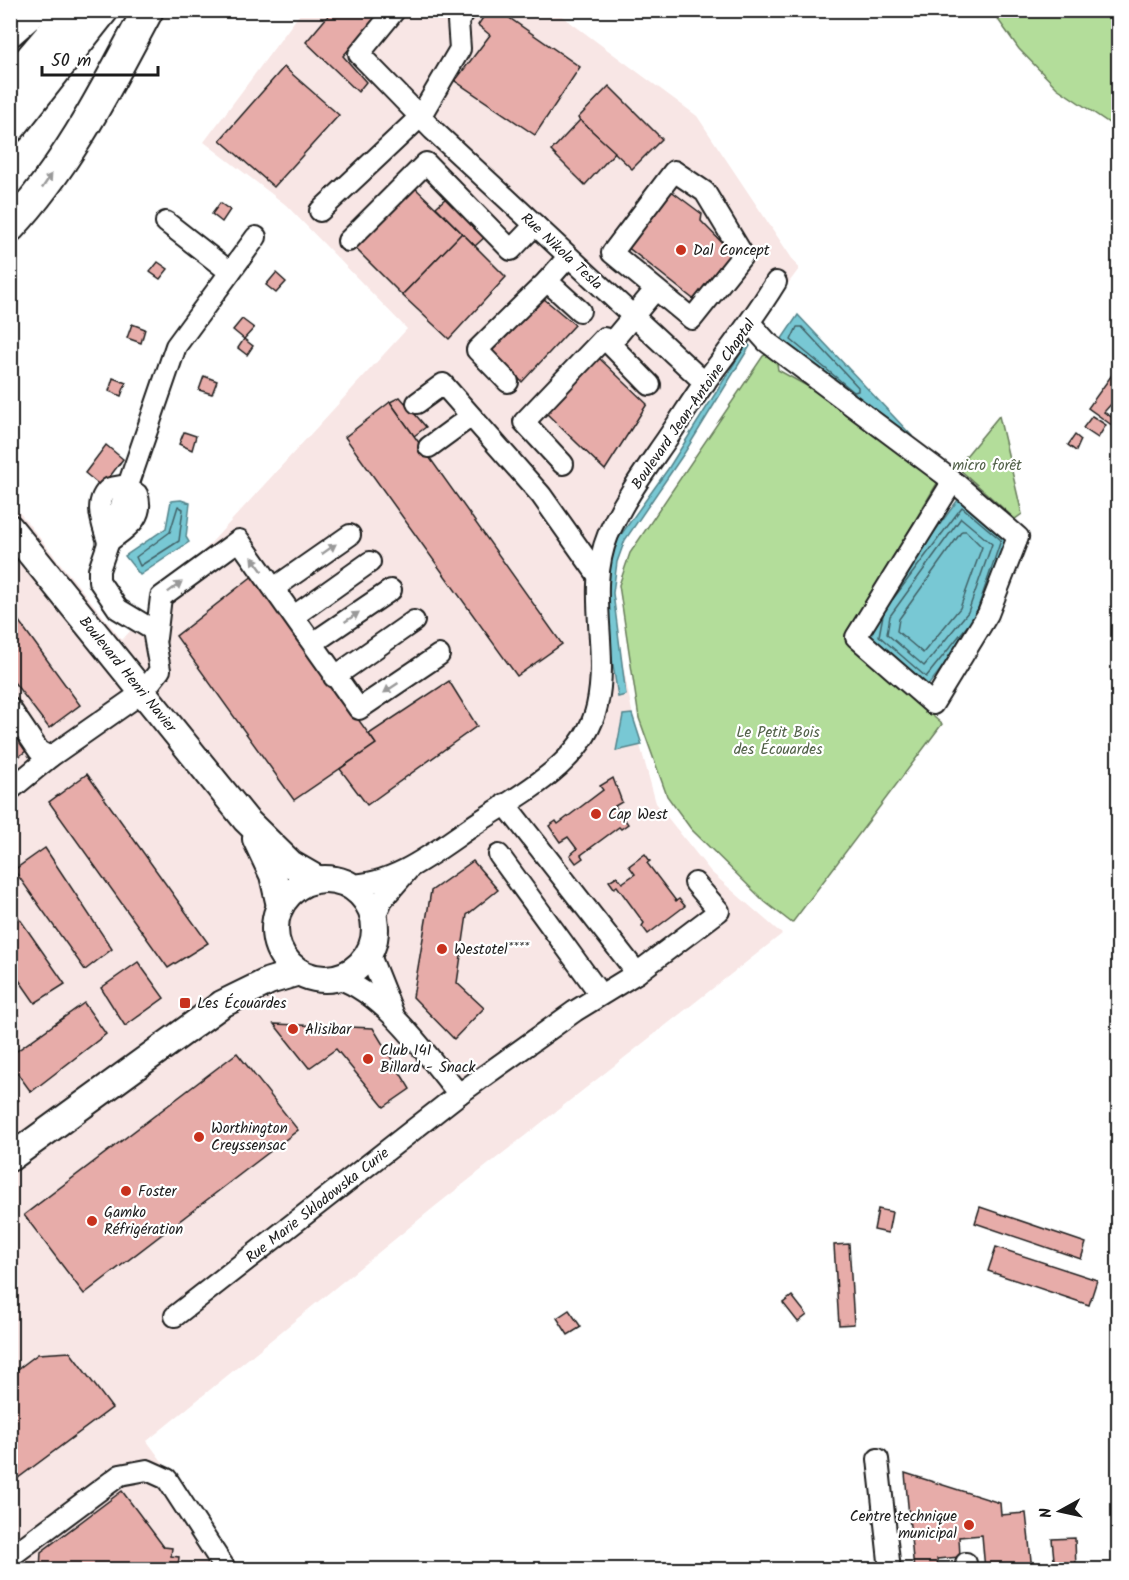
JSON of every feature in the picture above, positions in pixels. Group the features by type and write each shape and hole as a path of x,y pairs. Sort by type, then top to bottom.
{"highway":[{"path":"10,31 33,10"},
{"path":"10,83 72,10"},
{"path":"10,128 103,10"},
{"path":"10,227 29,207 88,121 148,10"}],"main road":[{"name":"Boulevard Henri Navier","path":"10,528 246,820 291,864 317,879"},
{"name":"Boulevard Henri Navier","path":"246,820 273,875 280,906"},
{"path":"317,879 327,879 348,885 360,893 369,905 374,919 373,942 369,953 356,969 337,978 318,979 299,972 284,958 275,939 275,922 280,906 296,888 317,879"},
{"path":"10,1158 222,1004 259,966 275,939"},
{"path":"222,1004 269,981 299,972"}],"street":[{"name":"Rue Nikola Tesla","path":"395,10 359,54 420,117 705,383"},
{"path":"320,211 420,117 460,50 458,21 465,10"},
{"path":"348,241 426,163 511,250 535,225"},
{"path":"674,171 705,192 743,255 692,319 655,290 612,253 674,171"},
{"path":"166,222 230,272"},
{"path":"128,487 176,346 256,237"},
{"path":"508,382 477,350 548,281 568,257"},
{"path":"548,281 580,311"},
{"name":"Boulevard Jean-Antoine Chaptal","path":"348,885 369,883 411,867 531,788 558,766 578,744 592,721 601,678 597,574 608,536 627,498 705,383 751,324 776,282"},
{"path":"610,344 655,290"},
{"path":"751,324 767,342 953,481 1018,537 988,614 933,704 856,637 953,481"},
{"path":"563,464 524,422 604,338 651,386"},
{"path":"417,403 443,384 541,495 597,574"},
{"path":"429,447 470,417"},
{"path":"10,789 50,757 143,692 160,670 153,630 145,623 118,609 99,581 99,570 108,542 100,511 100,500 110,488 128,487 137,494 140,509 138,517 108,542"},
{"path":"274,588 350,535"},
{"path":"156,638 161,597 240,540 359,710 439,655"},
{"path":"294,616 370,562"},
{"path":"314,643 391,590"},
{"path":"334,677 414,621"},
{"path":"10,708 39,751 50,757"},
{"path":"506,804 637,973"},
{"path":"499,855 600,994"},
{"name":"Boulevard Jean-Antoine Chaptal","path":"374,919 382,900 411,867"},
{"name":"Rue Marie Sklodowska Curie","path":"175,1316 459,1094 600,994 637,973 719,911 695,883"},
{"path":"369,953 396,1018"},
{"path":"337,978 360,988 396,1018 459,1094"},
{"path":"878,1460 890,1569"},
{"path":"13,1569 10,1557 120,1475 147,1470 167,1479 226,1569"}],"shaded area":[{"path":"302,11 555,11 697,116 799,269 608,523 609,592 635,727 656,803 711,872 782,934 438,1204 147,1441 241,1569 11,1569 10,501 122,640 407,329 286,205 204,142"}],"green space":[{"path":"992,11 1118,11 1118,129 1057,88 1019,49"},
{"name":"Le Petit Bois des Écouardes","path":"775,350 778,370 843,406 939,480 845,639 942,724 792,923 765,902 691,829 667,796 639,718 619,585 630,553 763,356"},
{"name":"micro forêt","path":"999,416 1022,514 1015,519 957,467"}],"water":[{"path":"798,315 912,436 906,442 781,340"},
{"path":"747,343 750,346 685,452 625,540 617,562 613,593 626,695 618,697 610,645 607,576 615,543 668,469"},
{"path":"960,497 1009,537 980,619 927,687 871,638 878,609"},
{"path":"181,500 190,503 186,537 189,542 140,575 125,556 166,528 171,501"},
{"path":"632,714 642,745 616,751 623,715"}],"building":[{"path":"333,10 383,10 343,56 366,82 358,92 306,42"},
{"path":"488,10 498,10 580,67 535,135 455,81 490,35 478,25"},
{"path":"284,67 339,115 274,187 220,140"},
{"path":"609,86 662,139 632,169 578,118"},
{"path":"580,120 615,152 585,185 551,151"},
{"path":"412,185 462,233 402,295 351,244"},
{"name":"Dal Concept","path":"670,190 702,214 701,221 734,255 697,302 626,246"},
{"path":"446,198 486,236 475,246 436,207"},
{"path":"220,203 230,210 222,222 212,214"},
{"path":"462,233 506,277 449,339 402,295"},
{"path":"158,262 168,269 160,279 150,272"},
{"path":"276,273 286,282 276,293 266,285"},
{"path":"537,293 575,325 522,382 487,346"},
{"path":"242,319 254,328 244,339 233,330"},
{"path":"132,324 145,329 141,343 127,338"},
{"path":"244,339 253,346 247,355 238,348"},
{"path":"599,358 647,404 605,470 546,413"},
{"path":"1114,372 1118,374 1118,401 1113,402 1104,412 1116,420 1113,426 1088,408"},
{"path":"204,376 217,381 212,394 199,390"},
{"path":"113,378 126,383 121,396 109,391"},
{"path":"400,397 426,427 414,436 390,402"},
{"path":"390,402 562,644 517,676 345,437"},
{"path":"1092,416 1106,425 1098,438 1083,428"},
{"path":"184,432 196,436 192,450 179,444"},
{"path":"1075,435 1081,440 1076,451 1068,445"},
{"path":"106,445 123,459 102,487 85,473"},
{"path":"254,575 376,744 294,800 176,636"},
{"path":"10,609 80,705 49,728 10,677"},
{"path":"449,681 477,726 367,805 340,769 376,744 369,734"},
{"path":"10,716 30,748 10,763"},
{"path":"87,774 208,943 168,968 49,802"},
{"name":"Cap West","path":"613,778 622,802 615,806 628,824 621,829 619,827 581,855 583,858 576,863 570,855 577,849 568,837 560,842 549,826 556,821 558,824 603,790 600,786"},
{"path":"45,848 112,949 85,970 14,870"},
{"name":"Cap West","path":"645,854 650,861 647,863 676,901 679,899 685,906 648,934 642,926 644,923 617,886 614,888 609,881 617,876 622,883 635,874 629,866"},
{"name":"Westotel****","path":"473,861 498,890 467,915 457,983 484,1008 454,1039 413,997 431,891"},
{"path":"10,905 65,984 35,1003 10,967"},
{"path":"138,962 164,998 125,1026 101,988"},
{"path":"84,1003 106,1034 31,1092 10,1063 10,1056"},
{"path":"10,1004 18,1015 10,1020"},
{"name":"Club 141 Billard - Snack","path":"274,1024 373,1028 410,1089 384,1107 336,1049 309,1068"},
{"path":"237,1053 298,1130 84,1294 24,1215"},
{"path":"10,1087 19,1100 10,1107"},
{"path":"980,1207 1086,1243 1081,1259 975,1223"},
{"path":"878,1209 892,1212 888,1233 874,1230"},
{"path":"849,1244 854,1324 839,1325 834,1245"},
{"path":"996,1247 1097,1280 1089,1305 988,1271"},
{"path":"792,1296 807,1315 798,1322 783,1303"},
{"path":"569,1310 581,1327 568,1335 557,1318"},
{"path":"70,1352 112,1408 10,1484 10,1375 38,1354"},
{"name":"Centre technique municipal","path":"905,1473 1000,1503 1001,1515 1026,1513 1032,1570 985,1570 982,1535 959,1537 960,1557 937,1559 938,1570 914,1570"},
{"path":"122,1491 164,1547 172,1548 171,1556 179,1557 178,1565 181,1570 40,1570 41,1552"},
{"path":"1075,1538 1076,1570 1055,1570 1052,1539"}],"place":[{"name":"Dal Concept","path":"681,250"},
{"name":"Cap West","path":"596,814"},
{"name":"Westotel****","path":"442,949"},
{"name":"Les Écouardes","path":"185,1003"},
{"name":"Alisibar","path":"293,1029"},
{"name":"Club 141 Billard - Snack","path":"368,1059"},
{"name":"Worthington Creyssensac","path":"199,1137"},
{"name":"Foster","path":"126,1191"},
{"name":"Gamko Réfrigération","path":"92,1221"},
{"name":"Centre technique municipal","path":"969,1525"}]}
